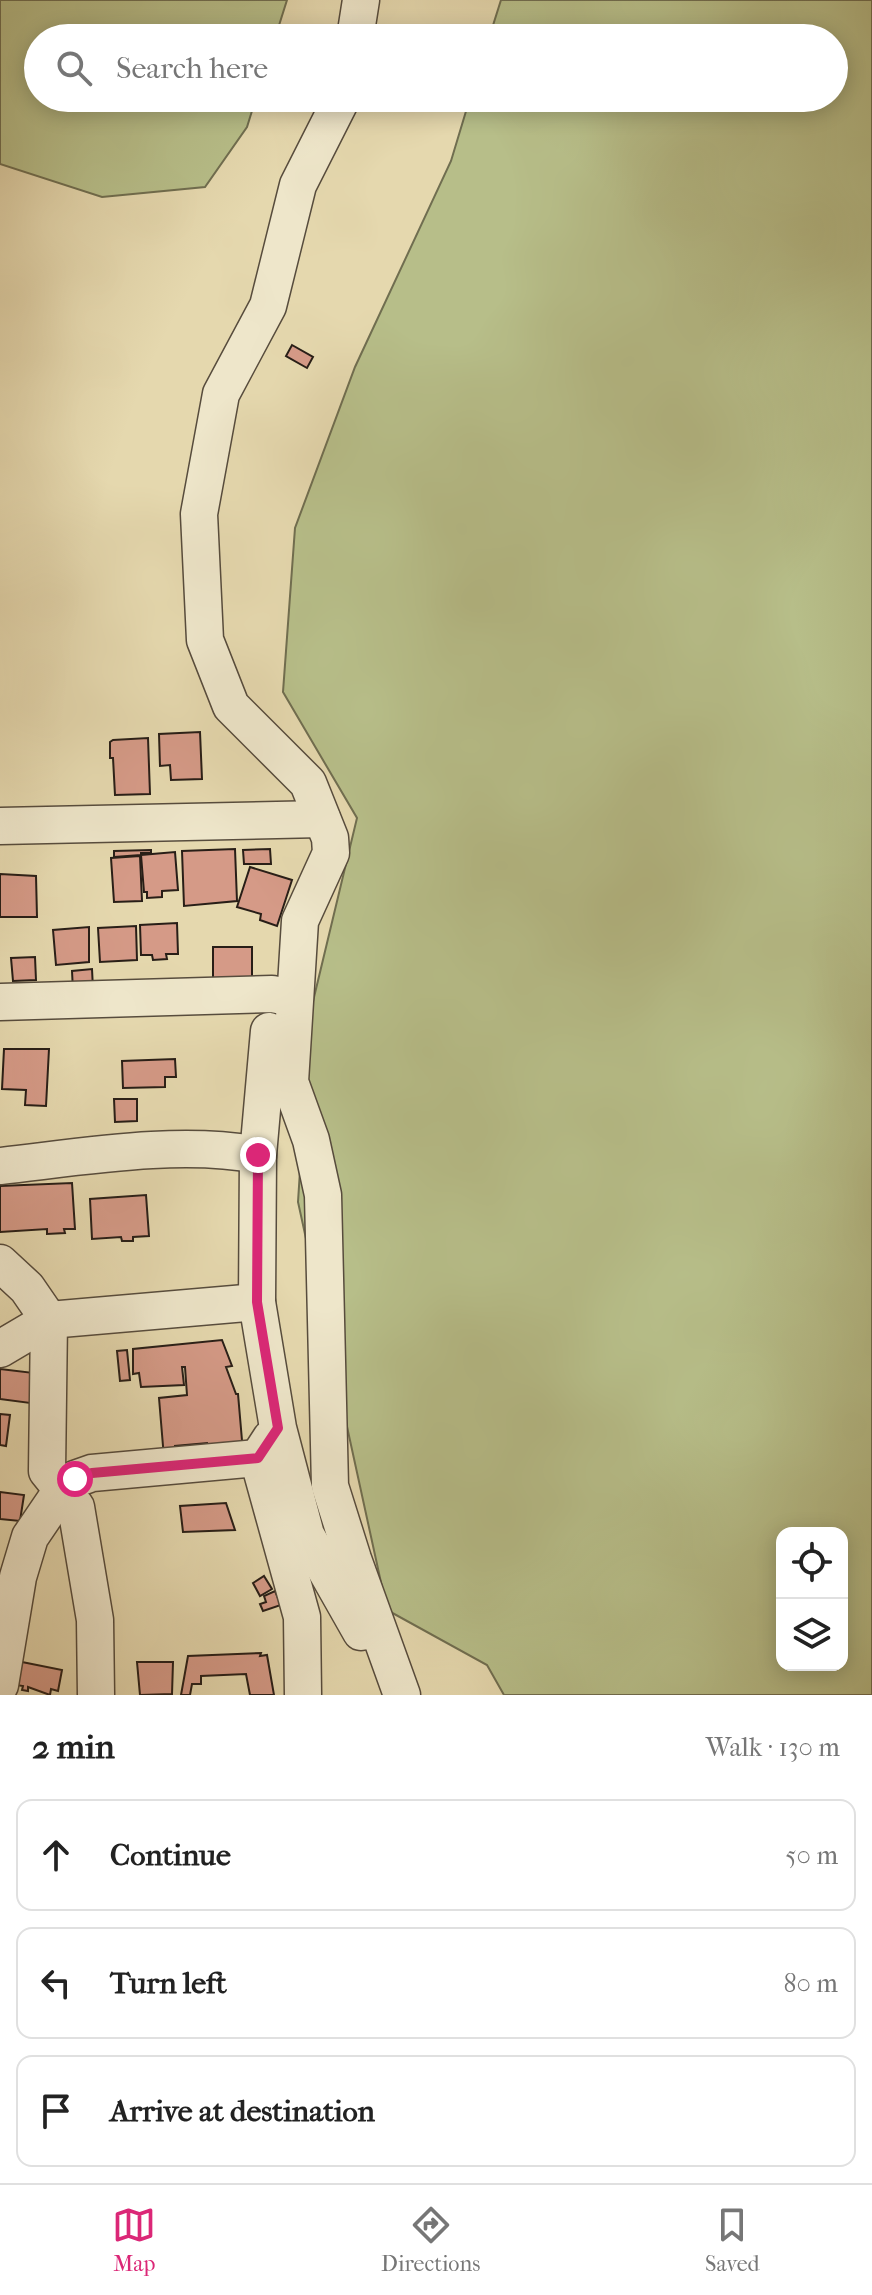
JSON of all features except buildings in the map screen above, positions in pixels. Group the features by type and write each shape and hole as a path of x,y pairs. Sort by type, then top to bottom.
{"street":[{"path":"357,24 361,0"},
{"path":"335,112 298,185 268,306 221,394 199,514 205,640 231,706 308,783 330,838 331,853 300,921 283,996 258,1155 257,1302 278,1428 306,1535 400,1695"},
{"path":"0,826 322,819"},
{"path":"0,1002 283,996"},
{"path":"283,996 290,1082 311,1140 323,1195 330,1486 400,1695"},
{"path":"0,1166 118,1153 223,1148 258,1155"},
{"path":"0,1263 27,1288 49,1320 47,1471 76,1507 95,1620 96,1695"},
{"path":"0,1349 49,1320 257,1302"},
{"path":"278,1428 258,1458 302,1617 303,1695"},
{"path":"0,1685 18,1577 30,1537 62,1490 75,1479 92,1473 258,1458"}],"green space":[{"path":"0,0 287,0 279,24 24,24 24,112 252,112 247,127 205,187 102,197 0,164"},
{"path":"501,0 872,0 872,1695 504,1695 487,1665 387,1610 298,1202 310,1014 357,818 283,692 295,528 355,367 451,161 466,112 848,112 848,24 493,24"}],"route":[{"path":"75,1479 92,1473 258,1458 278,1428 257,1302 258,1155"}]}
